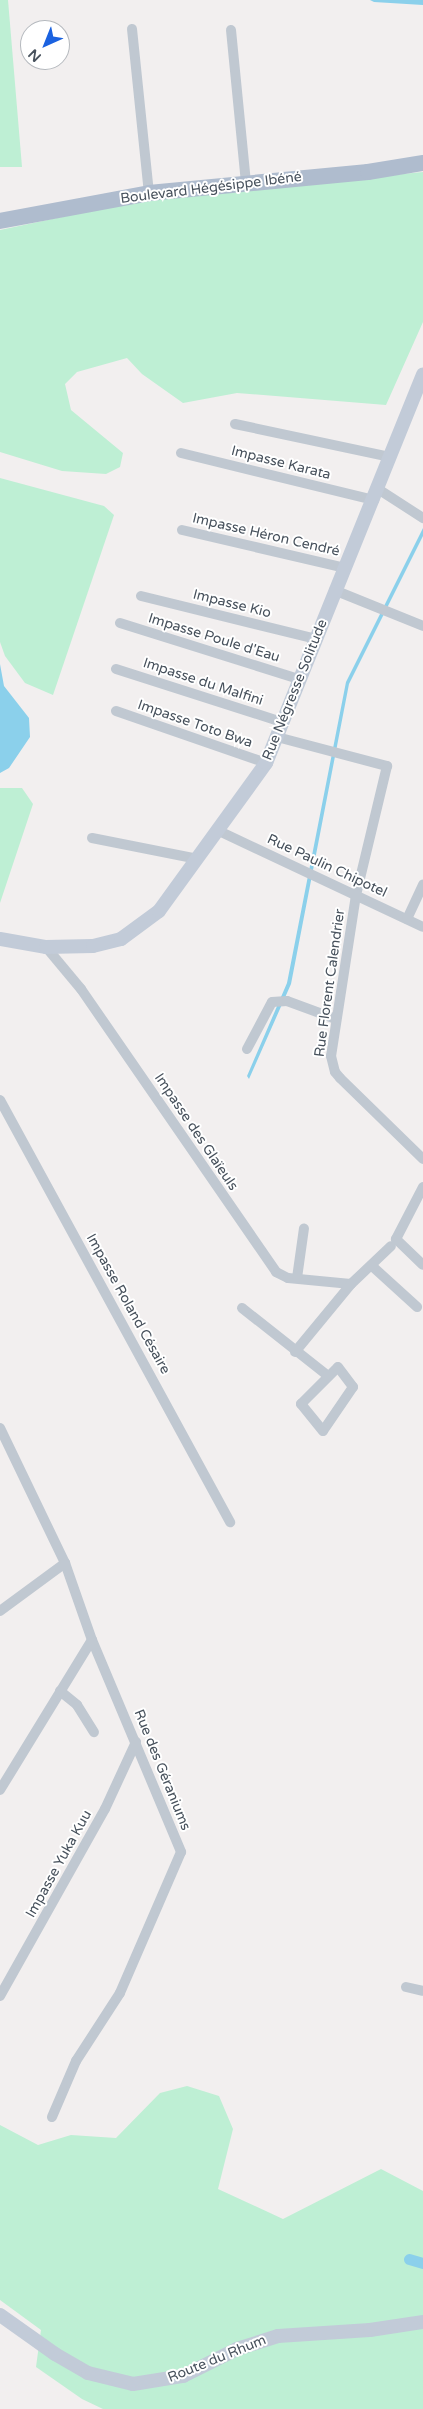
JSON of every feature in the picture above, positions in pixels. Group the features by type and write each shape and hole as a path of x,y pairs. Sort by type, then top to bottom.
{"main road":[{"name":"Boulevard Hégésippe Ibéné","path":"0,221 149,193 246,182 368,172 423,163"}],"street":[{"path":"132,29 149,193"},
{"path":"231,30 246,182"},
{"name":"Rue Négresse Solitude","path":"0,939 46,947 93,946 121,939 162,914 198,859 266,763 334,590 376,495 423,374"},
{"path":"235,424 390,457"},
{"name":"Impasse Karata","path":"181,453 376,495 423,518"},
{"name":"Impasse Héron Cendré","path":"182,530 345,568"},
{"path":"334,590 423,626"},
{"name":"Impasse Kio","path":"141,596 316,639"},
{"name":"Impasse Poule d'Eau","path":"120,623 299,679"},
{"name":"Impasse du Malfini","path":"116,668 282,722"},
{"name":"Impasse Toto Bwa","path":"116,711 266,763"},
{"name":"Rue Florent Calendrier","path":"277,737 387,766 356,895 331,1056 335,1072 423,1159"},
{"name":"Rue Paulin Chipotel","path":"219,831 423,927"},
{"path":"92,838 198,859"},
{"path":"407,919 423,884"},
{"name":"Impasse des Glaïeuls","path":"46,947 81,989 276,1272 297,1278 351,1284"},
{"path":"247,1049 272,1002 287,1001 336,1019"},
{"name":"Impasse Roland Césaire","path":"0,1100 230,1522"},
{"path":"423,1187 396,1239 423,1265"},
{"path":"297,1278 304,1228"},
{"path":"295,1352 351,1284 391,1246"},
{"path":"372,1266 417,1307"},
{"path":"242,1308 295,1352 328,1376"},
{"path":"338,1367 353,1388 323,1431 301,1404 328,1376 338,1367"},
{"name":"Rue des Géraniums","path":"0,1428 65,1563 92,1640 181,1852 120,1993 76,2061 52,2117"},
{"path":"0,1611 65,1563"},
{"path":"0,1790 92,1640"},
{"path":"60,1691 77,1705 94,1732"},
{"name":"Impasse Yuka Kuu","path":"0,1996 119,1784 136,1742"},
{"path":"406,1987 423,1991"},
{"name":"Route du Rhum","path":"0,2315 88,2373 132,2384 183,2376 237,2348 278,2336 370,2330 423,2322"}],"green space":[{"path":"0,0 8,0 22,167 0,167"},
{"path":"423,172 423,322 386,405 237,393 183,403 142,374 127,358 77,372 65,384 71,410 123,453 120,467 106,474 62,471 0,452 0,230 152,198"},
{"path":"0,478 104,506 114,515 53,695 25,683 5,656 0,642"},
{"path":"0,788 22,788 33,804 0,903"},
{"path":"187,2086 219,2096 233,2129 218,2189 283,2219 381,2169 423,2191 423,2409 103,2409 82,2399 36,2367 41,2330 0,2300 0,2125 38,2145 71,2135 116,2138 160,2093"}],"water":[{"path":"370,0 423,0 423,5 374,2"},
{"path":"423,528 423,536 349,684 291,984 249,1079 247,1076 287,983 346,682"},
{"path":"0,664 4,686 29,718 30,737 9,768 0,773"}],"waterway":[{"path":"409,2259 423,2263"}]}
